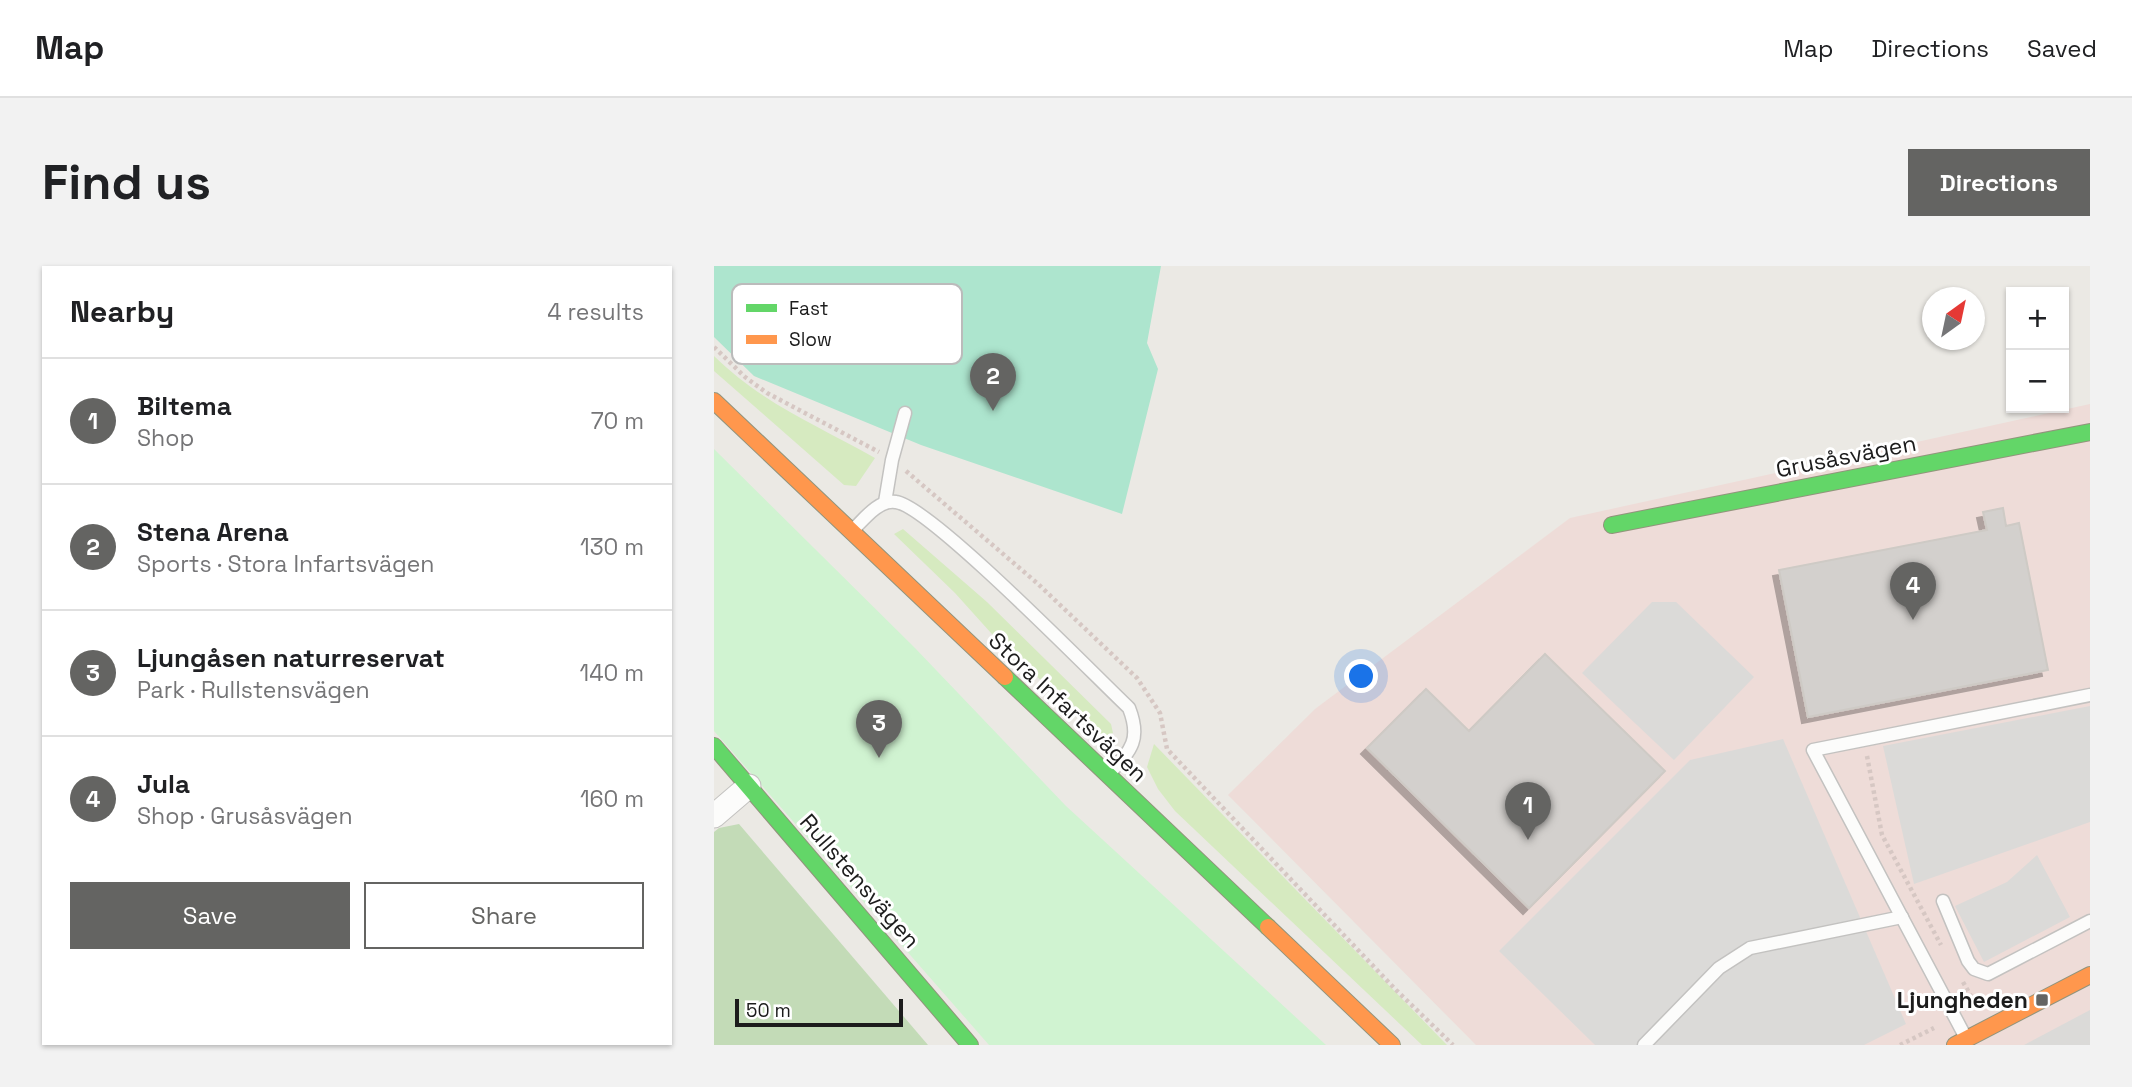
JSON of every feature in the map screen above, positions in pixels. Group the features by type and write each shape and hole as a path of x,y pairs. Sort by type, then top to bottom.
{"street":[{"name":"Stora Infartsvägen","path":"714,401 1392,1045"},
{"name":"Grusåsvägen","path":"1612,525 2090,432"},
{"name":"Rullstensvägen","path":"714,746 970,1045"},
{"path":"714,816 749,786"},
{"path":"1964,1043 2090,975"}],"lane":[{"path":"850,532 885,502 892,460 905,413"},
{"path":"885,502 898,502 916,510 974,560 1129,708 1136,726 1131,750 1107,775"},
{"path":"1964,1043 1902,917 1813,750 2090,695"},
{"path":"1943,901 1968,961 1981,973 1988,974 2090,921"},
{"path":"1644,1045 1719,968 1750,948 1902,917"}],"path":[{"path":"1864,739 1882,835 1942,947"},
{"path":"1956,971 1976,1006"}],"shaded area":[{"name":"Ljungheden","path":"2090,404 2090,1045 1476,1045 1228,795 1315,709 1570,518 2049,413 2069,413 2069,409"},
{"path":"1652,602 1676,602 1754,677 1674,760 1582,673"},
{"path":"2090,706 2090,822 1914,884 1883,746"},
{"path":"1783,739 1906,1024 1864,1045 1595,1045 1499,951 1690,760"},
{"path":"2037,855 2070,917 1984,962 1955,906 2007,882"},
{"path":"2090,1010 2090,1045 2024,1045"}],"green space":[{"path":"714,266 1161,266 1147,343 1158,369 1122,514 921,445 754,376 742,364 962,364 962,284 732,284 732,355 714,337"},
{"path":"714,356 771,401 875,458 856,486 844,485 714,371"},
{"path":"714,449 915,648 1066,806 1326,1045 989,1045 714,731"},
{"path":"903,529 987,602 1111,724 1113,733 1102,738 991,633 955,593 894,534"},
{"path":"1154,744 1447,1045 1422,1045 1175,811 1158,789 1147,767"},
{"path":"739,824 928,1045 714,1045 714,832 719,828"}],"building":[{"path":"2003,508 2006,526 2019,523 2048,670 1808,717 1779,570 1987,530 1983,512"},
{"path":"1545,654 1665,771 1529,908 1367,748 1426,689 1469,731"}],"traffic: fast":[{"path":"1612,525 2090,432"},
{"path":"1005,677 1268,927"},
{"path":"714,746 970,1045"}],"traffic: slow":[{"path":"714,401 1005,677"},
{"path":"1268,927 1392,1045"},
{"path":"1955,1045 2090,975"}],"place":[{"name":"Stena Arena","path":"993,411"},
{"name":"Jula","path":"1913,620"},
{"name":"Ljungåsen naturreservat","path":"879,758"},
{"name":"Biltema","path":"1528,840"},
{"name":"Ljungheden","path":"2042,1000"}]}
